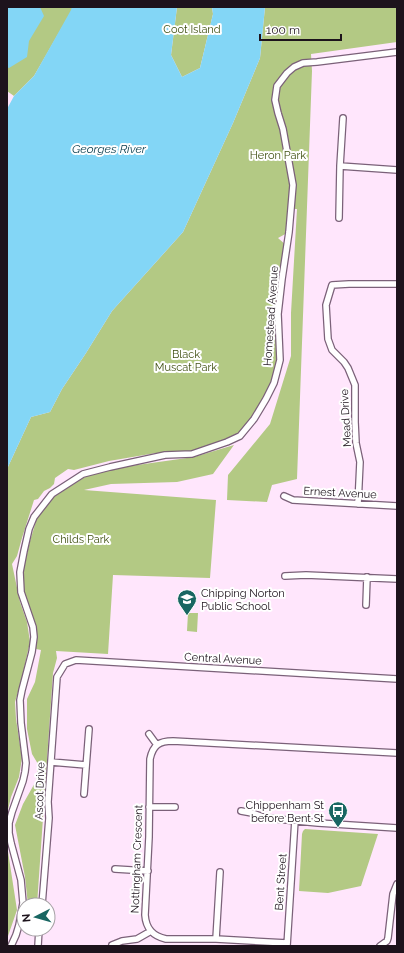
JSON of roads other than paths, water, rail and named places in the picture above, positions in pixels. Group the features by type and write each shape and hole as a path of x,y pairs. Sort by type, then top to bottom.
{"street":[{"name":"Homestead Avenue","path":"11,946 19,925 23,903 21,880 11,843 9,823 25,772 26,763 20,700 32,652 34,637 33,627 21,592 21,563 34,517 52,494 83,474 165,455 192,454 240,436 254,419 271,392 280,360 278,314 289,232 293,185 283,129 275,100 277,86 287,73 294,67 303,63 397,52"},
{"path":"339,218 340,166 344,118"},
{"path":"340,166 397,170"},
{"name":"Mead Drive","path":"358,504 360,462 356,444 355,385 348,368 332,350 328,339 326,305 332,285 397,284"},
{"name":"Ernest Avenue","path":"284,496 293,500 397,506"},
{"path":"285,576 306,575 397,579"},
{"path":"366,605 367,577"},
{"name":"Central Avenue","path":"57,677 65,664 76,660 397,679"},
{"name":"Ascot Drive","path":"43,897 57,677"},
{"path":"84,794 89,728"},
{"path":"149,734 157,745 161,742 173,741 397,753"},
{"name":"Nottingham Crescent","path":"151,931 145,915 148,871 150,759 154,748 157,745"},
{"path":"51,762 86,765"},
{"path":"149,807 175,807"},
{"path":"241,811 266,818 397,828"},
{"name":"Bent Street","path":"287,944 295,820"},
{"path":"115,869 148,871"},
{"path":"216,939 220,872"},
{"path":"380,946 388,938 393,894 397,884"},
{"path":"112,944 137,940 151,931 160,938 166,939 216,939 287,944"}],"water":[{"path":"7,7 40,7 44,16 29,41 27,57 9,68 7,67"},
{"name":"Georges River","path":"72,7 177,7 171,55 182,77 200,68 213,14 212,7 265,7 260,58 233,123 183,232 112,311 62,389 50,412 31,417 7,469 7,109 14,96 34,76"}],"place":[{"name":"Chipping Norton Public School","path":"187,616"},
{"name":"Chippenham St before Bent St","path":"338,828"}],"park label":[{"name":"Coot Island","path":"192,29"},
{"name":"Heron Park","path":"278,155"},
{"name":"Black Muscat Park","path":"186,360"},
{"name":"Childs Park","path":"81,539"}]}
